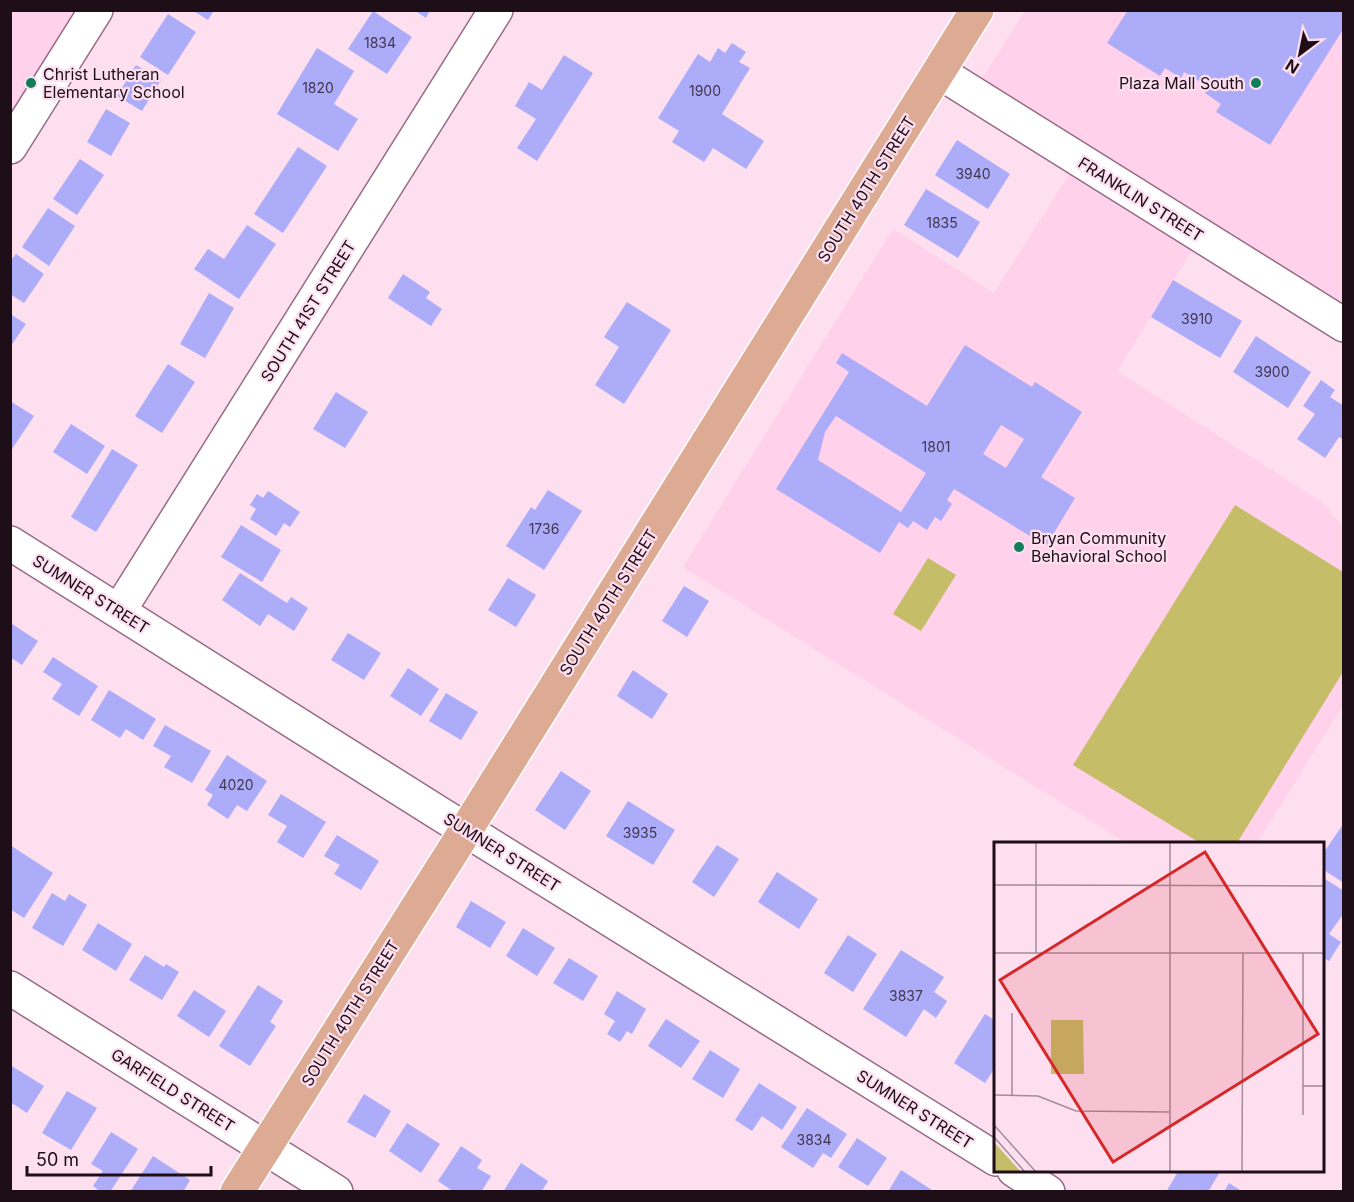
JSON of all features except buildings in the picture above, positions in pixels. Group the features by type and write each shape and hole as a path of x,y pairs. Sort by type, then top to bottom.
{"main road":[{"name":"SOUTH 40TH STREET","path":"237,1191 466,830 977,10"}],"street":[{"path":"10,147 96,10"},
{"name":"SOUTH 41ST STREET","path":"119,611 496,10"},
{"name":"FRANKLIN STREET","path":"939,72 1344,326"},
{"name":"SUMNER STREET","path":"10,543 994,1158"},
{"name":"GARFIELD STREET","path":"10,988 336,1191"},
{"path":"1017,1172 1048,1191"}],"shaded area":[{"name":"Christ Lutheran Elementary School","path":"11,11 96,11 11,147"},
{"name":"Bryan Community Behavioral School","path":"1025,11 1343,11 1343,325 1201,236 1117,371 1323,503 1343,527 1343,705 1258,842 1124,842 683,567 893,229 994,293 1078,160 973,93"},
{"path":"1235,505 1343,572 1343,672 1238,842 1198,842 1073,765"},
{"path":"928,558 956,575 921,631 893,614"}],"place":[{"name":"Christ Lutheran Elementary School","path":"31,83"},
{"name":"Plaza Mall South","path":"1256,83"},
{"name":"Bryan Community Behavioral School","path":"1019,547"}]}
